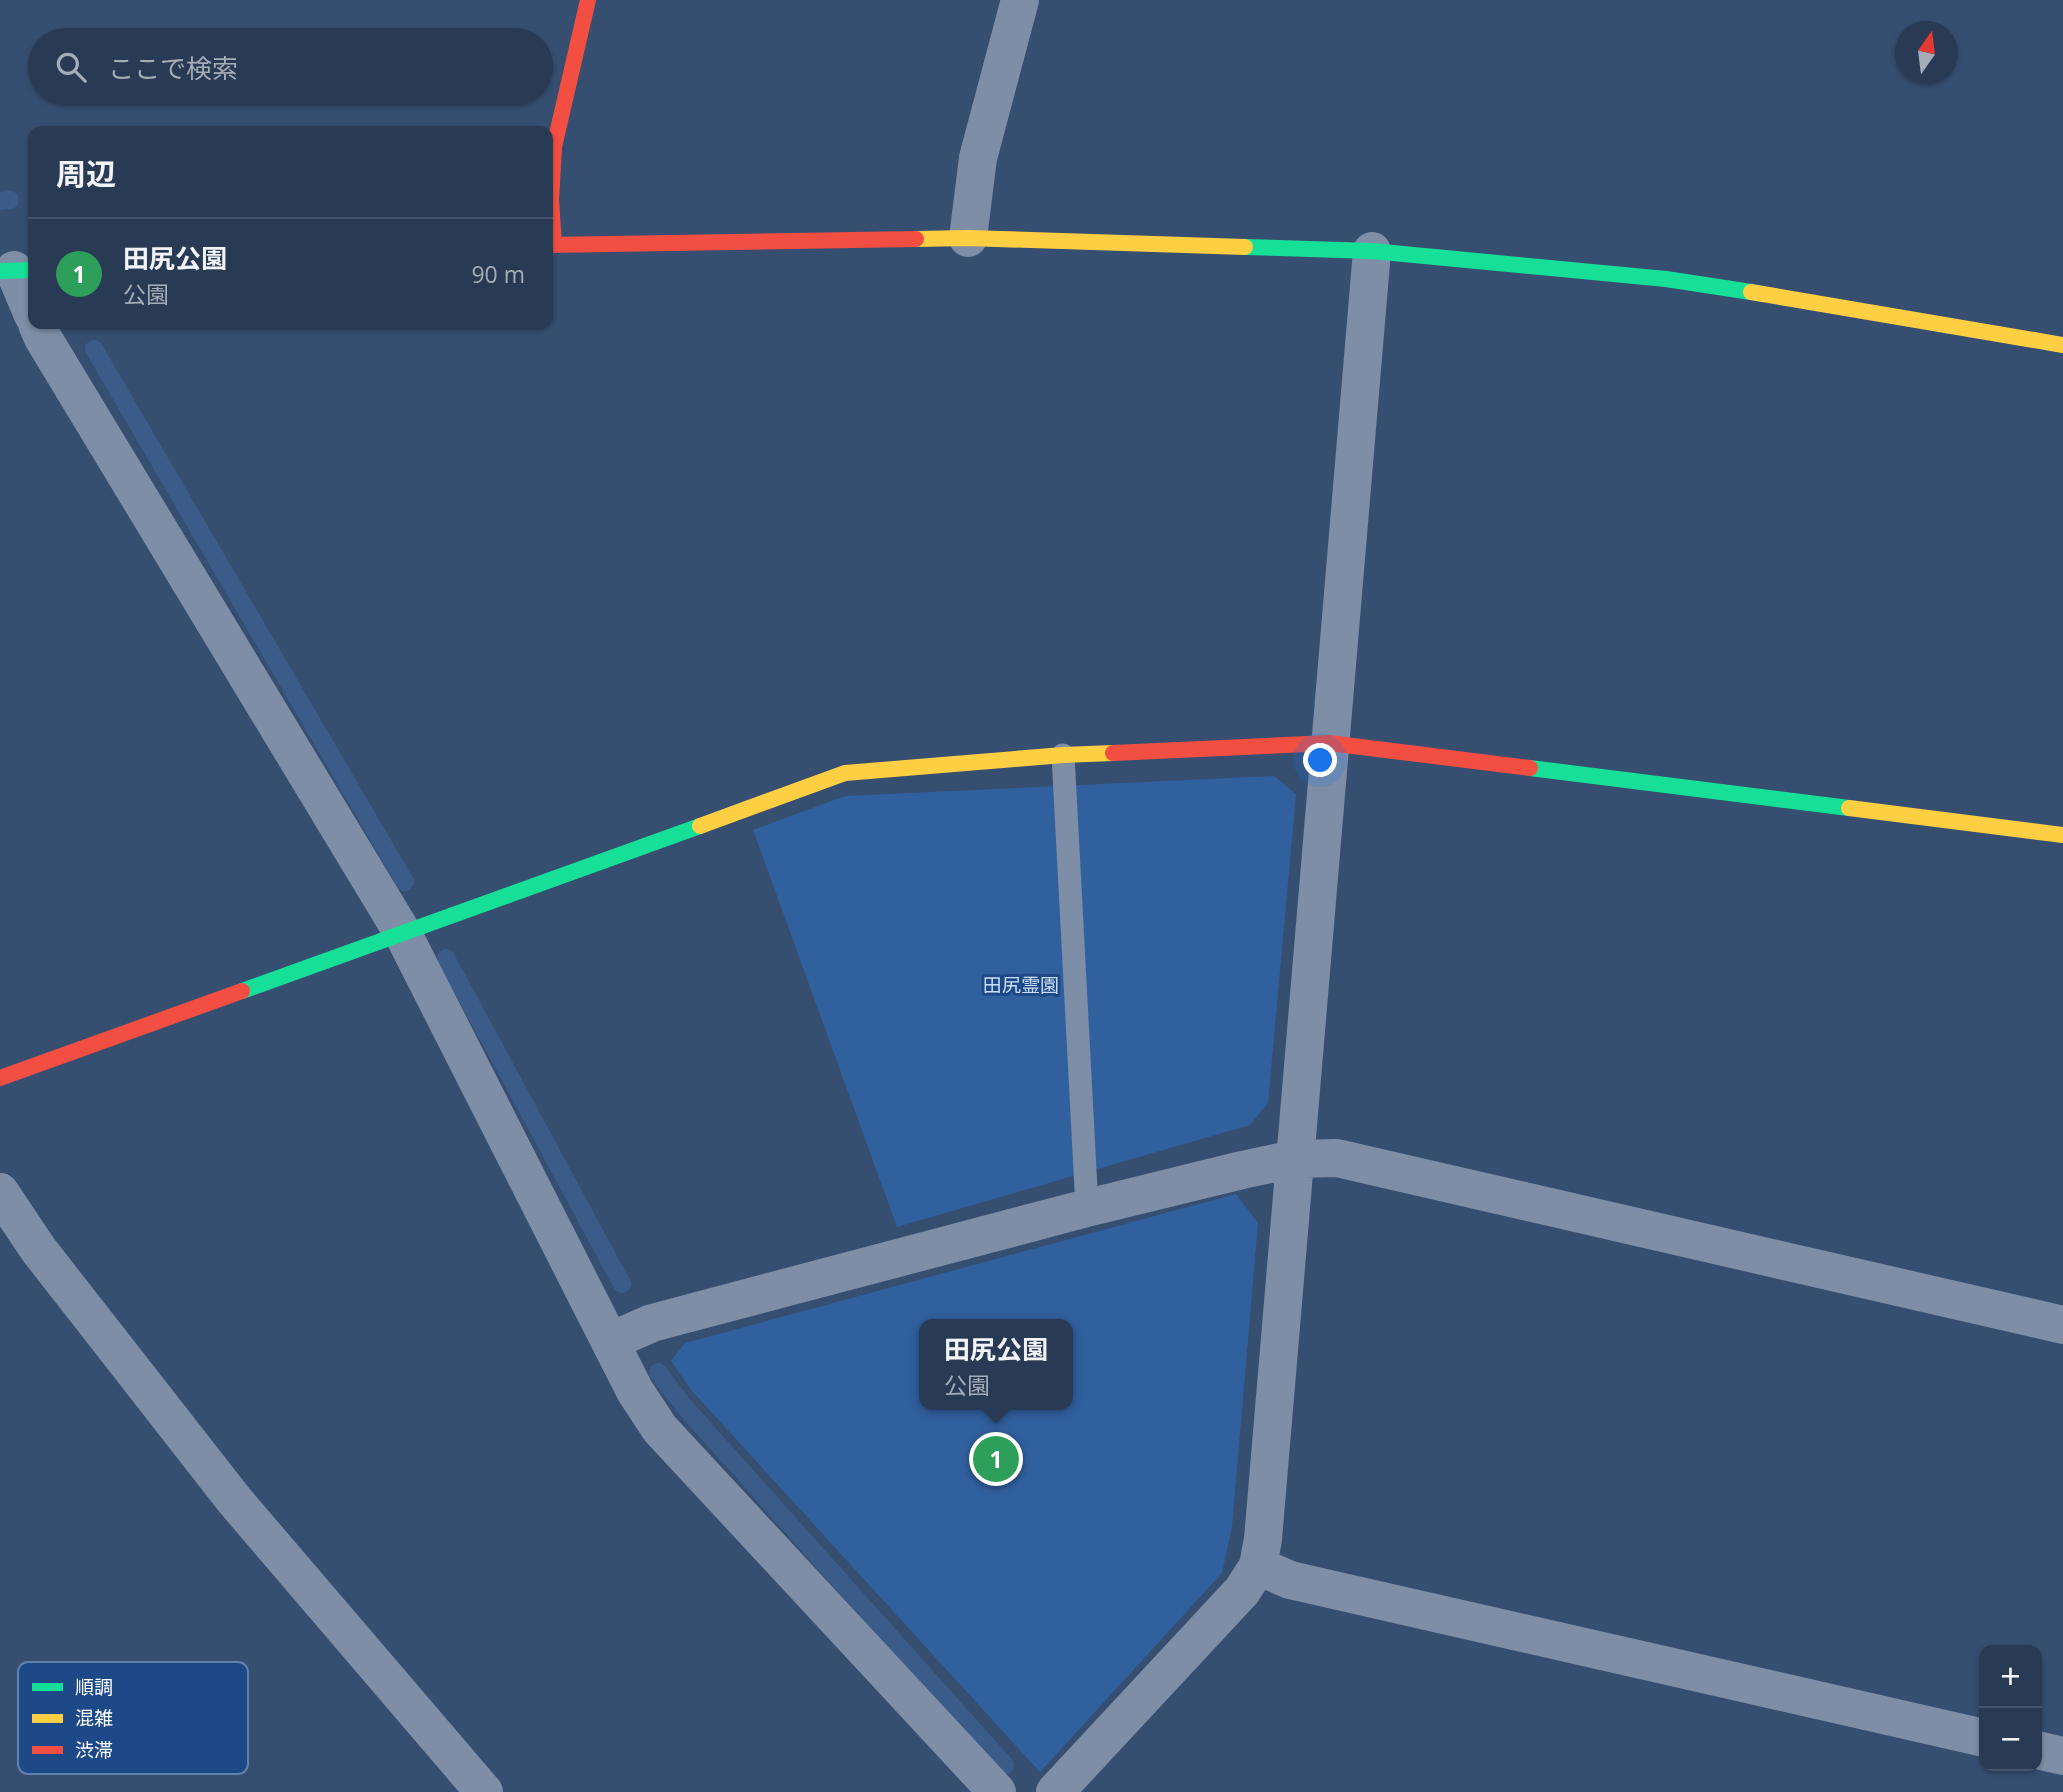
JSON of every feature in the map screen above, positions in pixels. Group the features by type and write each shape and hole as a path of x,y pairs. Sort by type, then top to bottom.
{"street":[{"path":"553,165 554,147 588,0"},
{"path":"968,238 978,158 1020,0"},
{"path":"553,245 968,238 1373,251 1666,279 1808,300 2063,345"},
{"path":"1055,1792 1242,1591 1258,1566 1263,1539 1373,251"},
{"path":"16,270 28,302"},
{"path":"39,329 402,932 635,1391 660,1429 997,1792"},
{"path":"0,1078 845,773 1063,755 1329,743 2063,835"},
{"path":"611,1341 652,1323 1087,1208 1294,1159 1338,1158 2063,1325"},
{"path":"0,1192 38,1249 236,1501 484,1792"},
{"path":"1258,1566 1290,1580 1979,1737"},
{"path":"2042,1750 2063,1755"}],"lane":[{"path":"1063,755 1087,1208"}],"green space":[{"name":"田尻霊園","path":"1274,776 1296,794 1268,1103 1250,1125 897,1227 753,830 845,796"},
{"path":"1236,1194 1258,1223 1232,1527 1222,1573 1040,1772 692,1391 671,1361 685,1343"}],"waterway":[{"path":"0,201 10,200"},
{"path":"94,349 405,882"},
{"path":"446,958 622,1284"},
{"path":"658,1372 683,1405 1005,1765"}],"traffic: fast":[{"path":"1245,247 1372,251 1666,279 1751,292"},
{"path":"0,271 28,270"},
{"path":"1530,768 1849,808"},
{"path":"242,991 700,826"}],"traffic: slow":[{"path":"916,239 968,238 1245,247"},
{"path":"1751,292 2063,345"},
{"path":"700,826 845,773 1113,753"},
{"path":"1849,808 2063,835"}],"traffic: jam":[{"path":"553,165 554,147 588,0"},
{"path":"553,230 554,245"},
{"path":"553,245 916,239"},
{"path":"1113,753 1329,743 1530,768"},
{"path":"0,1078 242,991"}],"place":[{"name":"田尻公園","path":"996,1459"}]}
